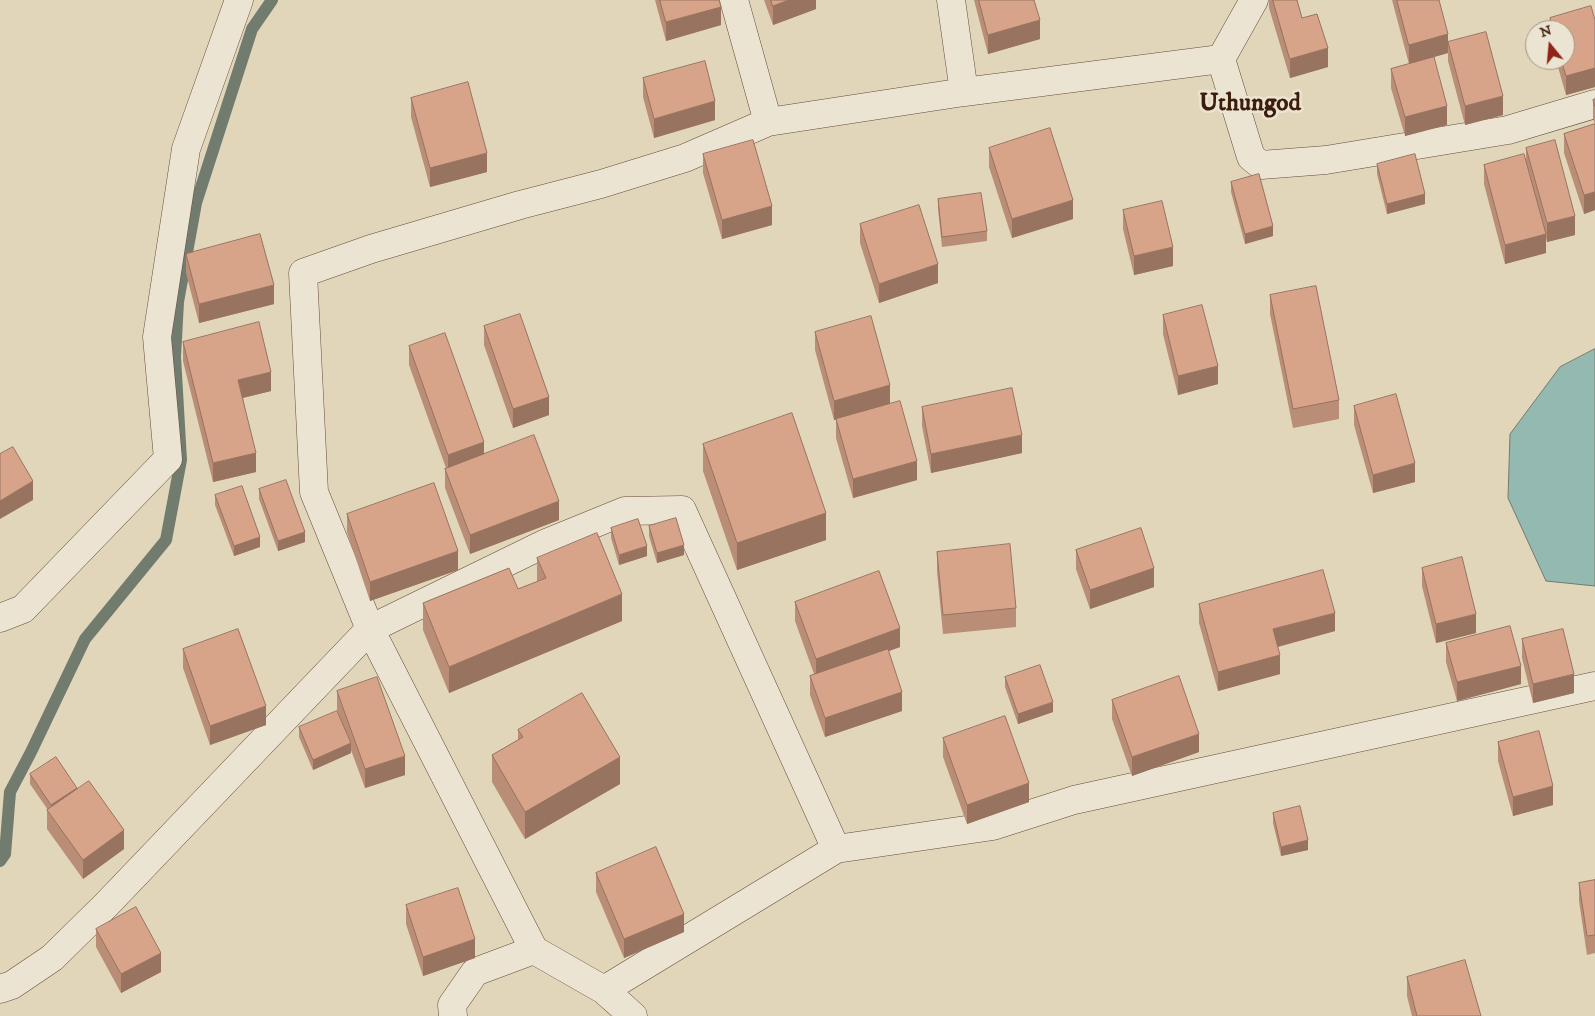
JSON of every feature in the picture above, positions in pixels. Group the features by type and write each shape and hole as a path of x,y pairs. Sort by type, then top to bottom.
{"street":[{"path":"0,618 23,609 168,459 157,338 186,149 239,0"},
{"path":"734,0 768,122"},
{"path":"951,0 964,92"},
{"path":"1254,0 1221,59 1251,157 1261,165 1326,160 1508,130 1595,104"},
{"path":"633,1016 604,990 534,950 370,629 314,492 304,273 371,249 685,158 768,122 964,92 1221,59"},
{"path":"0,989 12,985 52,958 107,904 370,629 544,544 625,511 682,510 836,850"},
{"path":"604,990 836,850 993,826 1074,800 1595,686"},
{"path":"453,1016 452,1005 475,972 534,950"}],"water":[{"path":"1595,349 1595,586 1546,581 1508,498 1510,434 1560,367"}],"building":[{"path":"660,0 719,0 721,7 666,22"},
{"path":"771,0 789,0 773,6"},
{"path":"979,0 1034,0 1040,20 988,35"},
{"path":"1273,0 1297,0 1302,18 1317,14 1328,48 1290,59"},
{"path":"1397,0 1439,0 1448,34 1409,45"},
{"path":"1591,6 1595,20 1595,68 1566,76 1564,70 1575,70 1575,20 1550,20 1550,18"},
{"path":"1486,32 1503,96 1465,106 1448,42"},
{"path":"1434,57 1447,106 1405,117 1391,69"},
{"path":"705,61 715,101 654,119 643,78"},
{"path":"468,82 487,153 430,168 411,98"},
{"path":"1595,124 1595,192 1584,195 1564,134"},
{"path":"1050,128 1073,200 1012,219 989,148"},
{"path":"753,140 772,206 722,220 703,154"},
{"path":"1555,140 1575,216 1547,223 1526,148"},
{"path":"1415,154 1425,194 1387,204 1377,164"},
{"path":"1524,154 1546,234 1505,245 1484,165"},
{"path":"1259,174 1273,226 1245,234 1231,182"},
{"path":"981,193 987,231 942,237 938,199"},
{"path":"1162,201 1173,247 1134,256 1123,210"},
{"path":"919,205 938,264 879,284 860,224"},
{"path":"260,234 274,285 199,304 186,254"},
{"path":"1316,286 1339,400 1293,409 1270,295"},
{"path":"1202,305 1218,366 1178,376 1163,315"},
{"path":"520,314 549,397 513,409 484,326"},
{"path":"871,316 890,385 834,401 815,332"},
{"path":"259,322 271,372 238,380 256,453 213,463 183,342"},
{"path":"445,333 484,442 448,455 409,346"},
{"path":"1012,388 1022,435 931,454 922,407"},
{"path":"1396,394 1415,463 1373,475 1354,406"},
{"path":"900,401 917,461 853,479 836,419"},
{"path":"792,413 826,513 737,543 703,444"},
{"path":"534,435 559,501 470,535 445,469"},
{"path":"13,447 33,481 0,501 0,454"},
{"path":"286,480 305,532 278,541 259,489"},
{"path":"434,483 458,551 370,582 347,514"},
{"path":"242,486 260,537 234,546 215,495"},
{"path":"676,518 684,545 657,553 649,526"},
{"path":"638,519 647,546 619,555 611,528"},
{"path":"1141,528 1154,568 1090,590 1076,550"},
{"path":"597,533 622,594 449,667 423,603 509,568 518,589 546,578 537,558"},
{"path":"1010,544 1016,608 943,615 937,552"},
{"path":"1462,557 1476,614 1436,624 1422,568"},
{"path":"1323,570 1335,613 1273,629 1280,655 1218,672 1199,604"},
{"path":"879,571 900,628 816,659 795,602"},
{"path":"1510,626 1521,666 1457,682 1446,643"},
{"path":"238,629 266,706 210,726 183,649"},
{"path":"1563,629 1574,674 1533,684 1522,639"},
{"path":"888,649 902,692 825,718 810,676"},
{"path":"1040,665 1053,702 1018,714 1005,677"},
{"path":"1179,676 1199,734 1132,757 1112,700"},
{"path":"377,677 405,756 365,769 337,691"},
{"path":"582,693 620,757 525,812 492,755 523,737 518,730"},
{"path":"337,711 351,743 313,760 299,727"},
{"path":"1005,716 1029,783 967,805 943,738"},
{"path":"1539,731 1553,786 1513,797 1498,742"},
{"path":"56,757 77,788 51,805 30,774"},
{"path":"89,781 124,830 83,860 47,810"},
{"path":"1300,806 1308,840 1281,847 1273,813"},
{"path":"656,847 684,914 624,939 596,873"},
{"path":"1595,880 1595,935 1587,936 1579,883"},
{"path":"458,888 475,939 423,957 406,905"},
{"path":"136,907 161,953 121,974 96,929"},
{"path":"1465,960 1481,1016 1417,1016 1407,977"}],"waterway":[{"path":"0,861 5,854 10,792 85,639 166,540 181,460 175,357 178,302 196,203 252,29 272,0"}],"district":[{"name":"Uthungod","path":"1250,105"}]}
